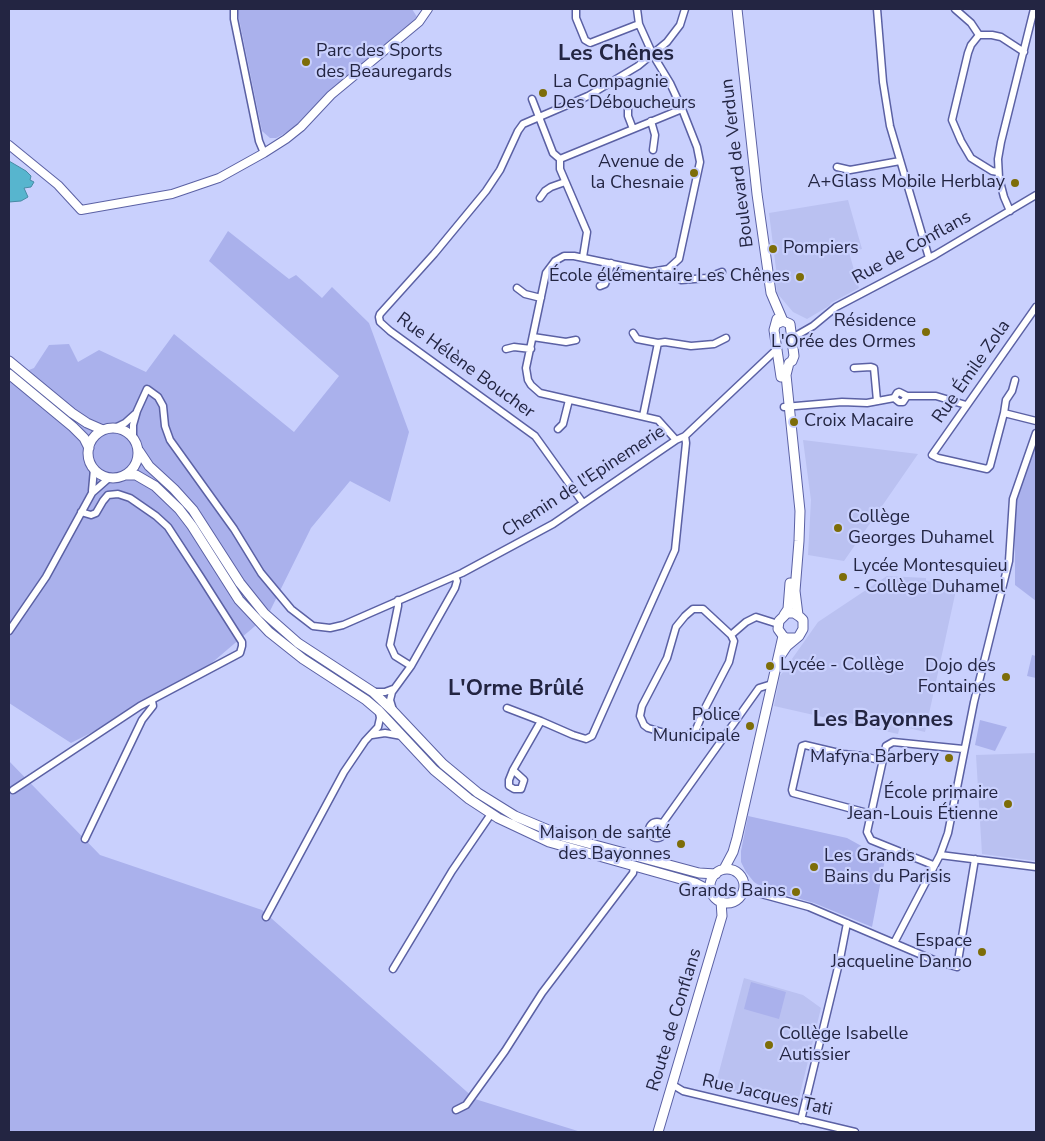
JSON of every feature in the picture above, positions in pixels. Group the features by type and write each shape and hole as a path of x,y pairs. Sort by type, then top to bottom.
{"main road":[{"name":"Boulevard de Verdun","path":"738,9 757,194 771,293 783,324"},
{"path":"783,364 792,361 794,356 792,338 783,324 774,329 776,350 783,364 794,481 796,525 788,609 778,624 778,629 786,638 795,638"},
{"path":"9,361 72,413 87,423 103,430"},
{"path":"9,374 73,427 84,438 89,448"},
{"path":"786,407 800,511 795,591 798,615"},
{"path":"126,475 136,465 137,443 133,436 126,431 115,428 103,430 92,439 89,448 89,459 94,469 109,478 136,475 155,486 175,505 192,526 239,600 269,632 292,651 366,700 443,778 491,814 549,842 695,883 711,891 721,901 733,902 743,890 744,882 736,864 737,838"},
{"path":"138,451 149,466 193,510 240,583 264,613 298,643 373,692 458,778 489,801 545,830 575,840 699,873 735,870 739,874"},
{"path":"778,660 787,646 799,636 803,629 803,620 798,615 791,613 784,615"},
{"path":"711,891 711,882 733,852 737,838 783,636"},
{"name":"Route de Conflans","path":"658,1132 722,916 721,901"},
{"name":"Route de Conflans","path":"722,916 733,902"}],"street":[{"path":"234,9 234,19 259,141 264,153"},
{"path":"576,9 576,18 585,40 590,43 639,24"},
{"path":"637,9 639,24 653,55 670,83 682,109 700,162 679,259 671,267 651,272 583,257 564,256 555,261 546,273 526,368 528,380 540,393 658,420 662,422 676,440"},
{"path":"539,118 588,96 626,74 653,55 667,42 680,25 686,9"},
{"path":"877,9 883,82 890,126 929,258"},
{"path":"955,9 971,23 979,35"},
{"path":"1010,211 1004,197 998,172 1001,142 1034,9"},
{"path":"9,146 58,185 81,210 172,194 219,178 264,153 300,127 331,95 419,22 426,11"},
{"path":"979,35 998,36 1024,52"},
{"path":"979,35 971,45 968,53 952,120 971,158 992,171 998,172"},
{"path":"532,99 553,153 560,159 560,169 586,232 583,257"},
{"path":"628,106 628,116 633,128"},
{"path":"560,159 682,109"},
{"name":"Rue Hélène Boucher","path":"539,118 523,124 500,170 486,192 379,317 380,322 390,331 535,436 583,503"},
{"path":"651,122 655,135 653,150"},
{"path":"837,167 850,170 900,161"},
{"path":"540,198 551,187 565,182"},
{"name":"Rue de Conflans","path":"792,338 813,326 836,307 929,258 1036,195"},
{"path":"600,286 605,284 608,279 610,263"},
{"path":"671,267 681,280 707,278 722,272"},
{"path":"517,288 520,292 541,298"},
{"name":"Rue Émile Zola","path":"1004,413 990,466 987,469 932,455 1036,307"},
{"path":"783,324 805,330"},
{"path":"633,333 637,339 691,346 714,344 726,338"},
{"path":"533,337 566,342 576,340"},
{"path":"644,416 658,343"},
{"path":"506,349 514,347 531,349"},
{"name":"Chemin de l'Epinemerie","path":"137,411 147,388 158,397 163,406 165,426 170,440 234,529 261,573 291,610 313,626 330,628 343,625 454,576 553,524 676,440 685,436 776,350"},
{"path":"763,363 774,358 783,364"},
{"path":"854,368 874,368 877,401"},
{"path":"1015,380 1012,391 1006,400 1004,413 1036,421"},
{"path":"786,407 842,402 867,403 894,398 898,402 902,402 908,396 936,396 966,405"},
{"path":"558,430 563,424 569,400"},
{"path":"115,428 125,423 137,411"},
{"path":"133,436 133,426 137,411"},
{"path":"894,943 933,865 940,855 948,834 963,750 1009,561 1013,499 1036,434"},
{"path":"507,708 573,735 586,739 592,736 675,550 686,442 685,436"},
{"path":"92,493 94,469"},
{"path":"9,631 46,577 92,493 109,478"},
{"path":"13,790 140,706 240,653 242,646 242,642 168,527 156,516 130,498 118,494 108,495 96,513 91,515 82,512"},
{"path":"373,692 385,692 393,688 411,666 456,588 457,581 454,576"},
{"path":"398,600 390,644 395,656 411,666"},
{"path":"699,608 706,611 732,635 734,641 729,662 704,710 695,732 684,737 678,737 644,725 640,716 642,706 667,658 674,632 689,612 699,608"},
{"path":"732,635 746,622 756,617 778,624"},
{"path":"662,824 759,688 772,684"},
{"path":"393,688 390,700 393,711"},
{"path":"85,839 142,720 153,706 152,700"},
{"path":"266,917 344,772 365,741 380,724 378,711"},
{"path":"513,770 541,721"},
{"path":"371,735 385,733 403,737"},
{"path":"933,865 871,840 867,832 886,746 893,742 963,750"},
{"path":"871,814 793,793 792,790 802,746 805,745 884,761"},
{"path":"393,969 452,871 491,814"},
{"path":"940,855 1036,868"},
{"path":"743,890 809,907 936,961 956,967 975,859"},
{"path":"456,1110 466,1105 505,1051 542,993 633,873 634,867"},
{"path":"801,1120 847,923"},
{"name":"Rue Jacques Tati","path":"673,1085 685,1092 855,1132"}],"shaded area":[{"name":"Parc des Sports des Beauregards","path":"237,9 412,9 417,17 386,46 325,95 294,127 276,138 270,138 262,131"},
{"path":"9,161 26,171 31,176 30,180 34,182 31,187 24,188 28,197 21,201 9,202"},
{"path":"848,200 862,249 849,252 859,288 807,319 793,312 777,293 769,213"},
{"path":"228,231 289,279 296,275 322,298 332,287 369,323 409,432 390,502 350,481 311,528 268,615 187,684 71,743 9,703 9,378 34,368 49,345 69,344 78,362 99,350 146,372 174,334 294,432 339,376 209,261"},
{"name":"Collège Georges Duhamel","path":"803,440 918,454 844,561 808,555 811,500"},
{"path":"1035,442 1036,601 1015,585 1015,500"},
{"path":"887,576 926,578 926,581 948,583 949,580 958,581 925,732 900,726 898,734 774,706 780,676 818,622"},
{"path":"1032,655 1036,656 1036,678 1027,676"},
{"path":"980,720 1007,727 995,751 975,745"},
{"name":"École primaire Jean-Louis Étienne","path":"1036,753 1036,861 982,854 976,755"},
{"path":"9,761 100,855 262,910 475,1099 581,1132 9,1132"},
{"name":"Les Grands Bains du Parisis","path":"748,816 847,838 885,859 872,927 814,903 763,888 754,882 741,862 741,851"},
{"name":"Collège Isabelle Autissier","path":"744,978 803,995 821,1008 797,1106 715,1087"},
{"path":"751,982 786,992 779,1019 744,1009"}],"place":[{"name":"Parc des Sports des Beauregards","path":"306,62"},
{"name":"La Compagnie Des Déboucheurs","path":"543,93"},
{"name":"Avenue de la Chesnaie","path":"694,173"},
{"name":"A+Glass Mobile Herblay","path":"1015,183"},
{"name":"Pompiers","path":"773,249"},
{"name":"École élémentaire Les Chênes","path":"800,277"},
{"name":"Résidence L'Orée des Ormes","path":"926,332"},
{"name":"Croix Macaire","path":"794,422"},
{"name":"Collège Georges Duhamel","path":"838,528"},
{"name":"Lycée Montesquieu - Collège Duhamel","path":"843,577"},
{"name":"Lycée - Collège","path":"770,666"},
{"name":"Dojo des Fontaines","path":"1006,677"},
{"name":"Police Municipale","path":"750,726"},
{"name":"Mafyna Barbery","path":"949,758"},
{"name":"École primaire Jean-Louis Étienne","path":"1008,804"},
{"name":"Maison de santé des Bayonnes","path":"681,844"},
{"name":"Les Grands Bains du Parisis","path":"814,867"},
{"name":"Grands Bains","path":"796,892"},
{"name":"Espace Jacqueline Danno","path":"982,952"},
{"name":"Collège Isabelle Autissier","path":"769,1045"}],"district":[{"name":"Les Chênes","path":"616,55"},
{"name":"L'Orme Brûlé","path":"516,690"},
{"name":"Les Bayonnes","path":"883,721"}]}
